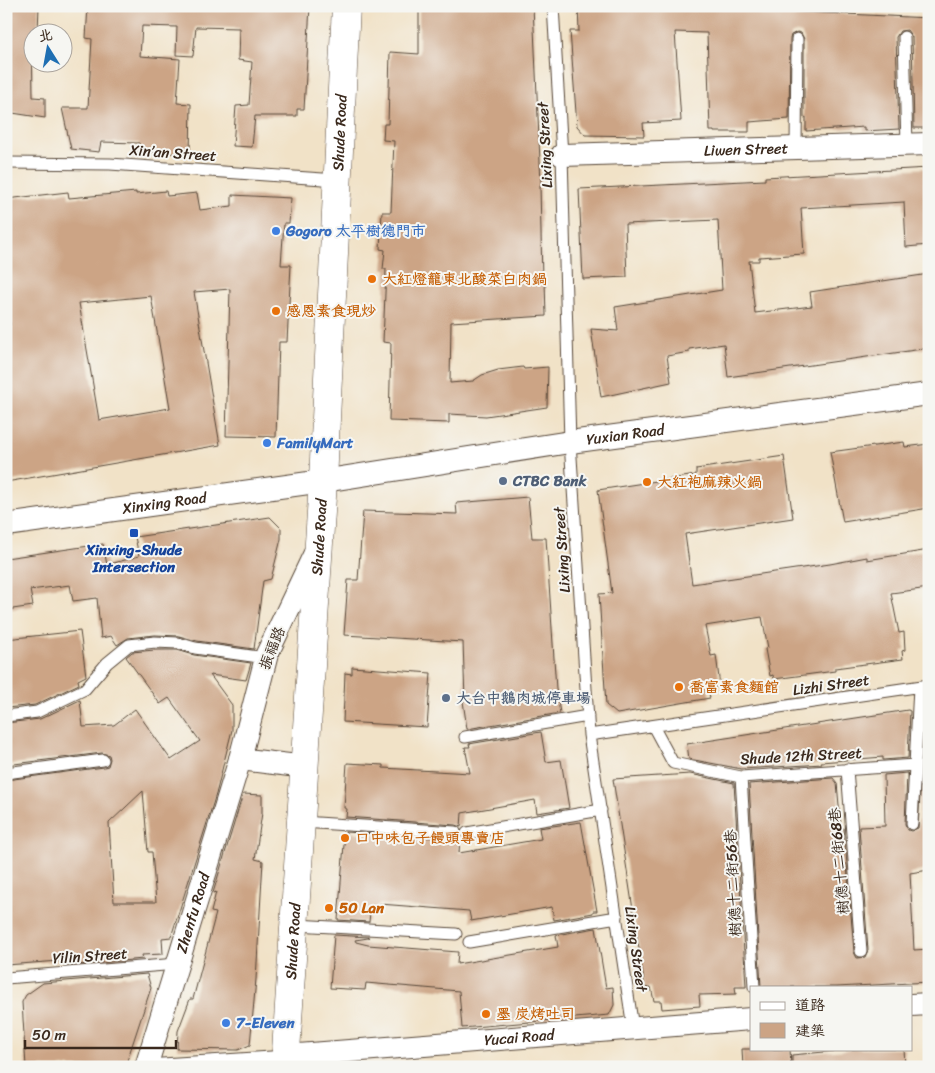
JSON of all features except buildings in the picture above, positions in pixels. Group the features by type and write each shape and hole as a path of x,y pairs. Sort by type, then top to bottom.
{"street":[{"name":"Shude Road","path":"286,1061 324,481 346,6"},
{"name":"Liwen Street","path":"562,155 918,144"},
{"name":"Yuxian Road","path":"324,481 570,442 929,394"},
{"name":"Xinxing Road","path":"6,525 324,481"},
{"name":"振福路","path":"240,759 266,658 320,544"},
{"path":"240,759 306,767"},
{"name":"Zhenfu Road","path":"147,1066 240,759"},
{"path":"912,1005 929,1004"},
{"name":"Yucai Road","path":"286,1061 633,1028 750,1019"}],"lane":[{"name":"Lixing Street","path":"553,6 562,155 570,442 589,735 633,1028"},
{"path":"904,37 918,144"},
{"path":"796,148 797,39"},
{"name":"Xin’an Street","path":"6,163 110,164 338,180"},
{"path":"6,716 37,712 85,689 107,663 128,645 155,642 178,643 195,648 266,658"},
{"path":"912,824 914,765 924,686"},
{"name":"Lizhi Street","path":"589,735 924,686"},
{"path":"465,737 588,716"},
{"name":"Shude 12th Street","path":"652,726 673,763 741,777 914,765"},
{"path":"6,773 103,760"},
{"name":"樹德十二街68巷","path":"847,769 861,951"},
{"name":"樹德十二街56巷","path":"741,777 754,986"},
{"path":"302,822 461,832 600,810"},
{"path":"469,942 617,917"},
{"path":"296,924 456,934"},
{"name":"Yilin Street","path":"6,978 177,964"},
{"path":"147,1066 286,1061"}],"place":[{"name":"Gogoro 太平樹德門市","path":"276,231"},
{"name":"大紅燈籠東北酸菜白肉鍋","path":"372,279"},
{"name":"感恩素食現炒","path":"276,311"},
{"name":"FamilyMart","path":"267,443"},
{"name":"CTBC Bank","path":"503,481"},
{"name":"大紅袍麻辣火鍋","path":"647,482"},
{"name":"Xinxing-Shude Intersection","path":"134,533"},
{"name":"喬富素食麵館","path":"679,687"},
{"name":"大台中鵝肉城停車場","path":"446,698"},
{"name":"口中味包子饅頭專賣店","path":"345,838"},
{"name":"50 Lan","path":"329,908"},
{"name":"墨 炭烤吐司","path":"486,1014"},
{"name":"7-Eleven","path":"226,1023"}]}
